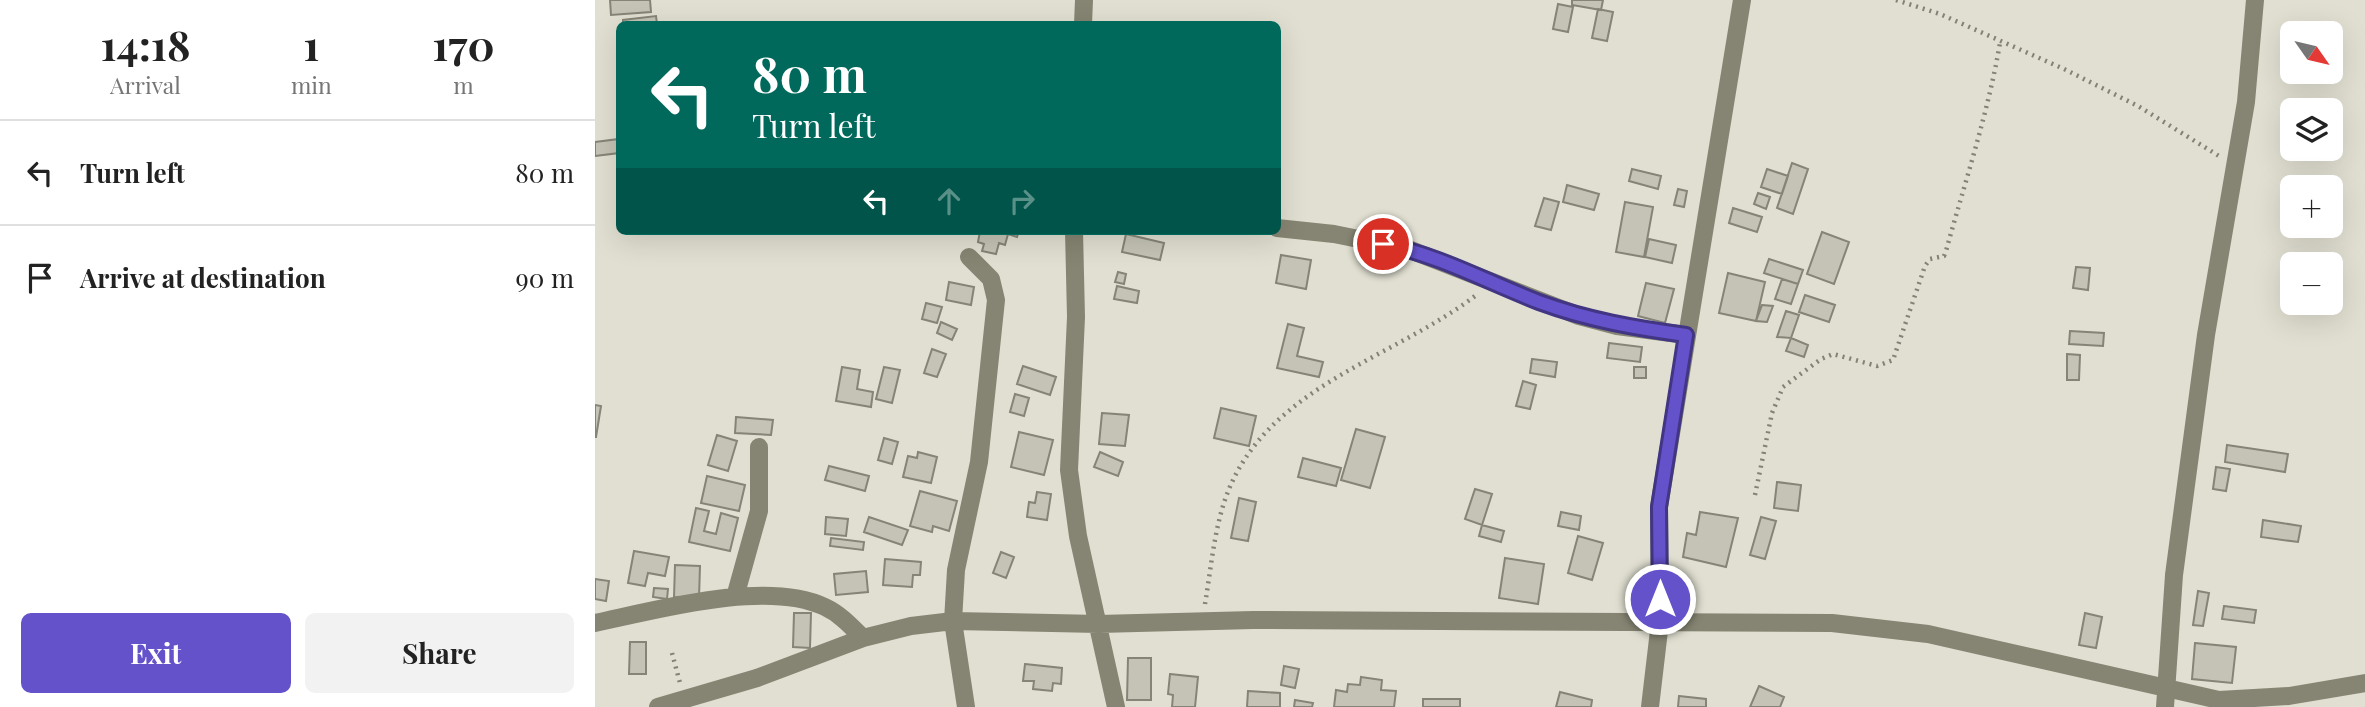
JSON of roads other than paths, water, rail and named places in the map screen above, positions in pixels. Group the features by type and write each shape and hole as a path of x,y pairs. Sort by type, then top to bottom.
{"street":[{"path":"1083,21 1084,0"},
{"path":"1650,707 1660,622 1659,507 1742,0"},
{"path":"2165,707 2174,575 2206,335 2246,102 2255,0"},
{"path":"1281,228 1334,234 1408,249 1463,268 1492,283 1579,316 1618,326 1686,335"},
{"path":"1074,235 1076,317 1069,470 1078,536 1116,707"},
{"path":"965,707 953,621 956,570 979,462 996,300 991,279 969,257"},
{"path":"735,597 759,510 759,447"},
{"path":"595,623 735,597 801,599 825,607 846,621 863,638"},
{"path":"658,707 757,678 863,638 911,626 953,621 1425,624 1764,621 1885,628 1928,634 2219,700 2249,700 2365,683"}]}
